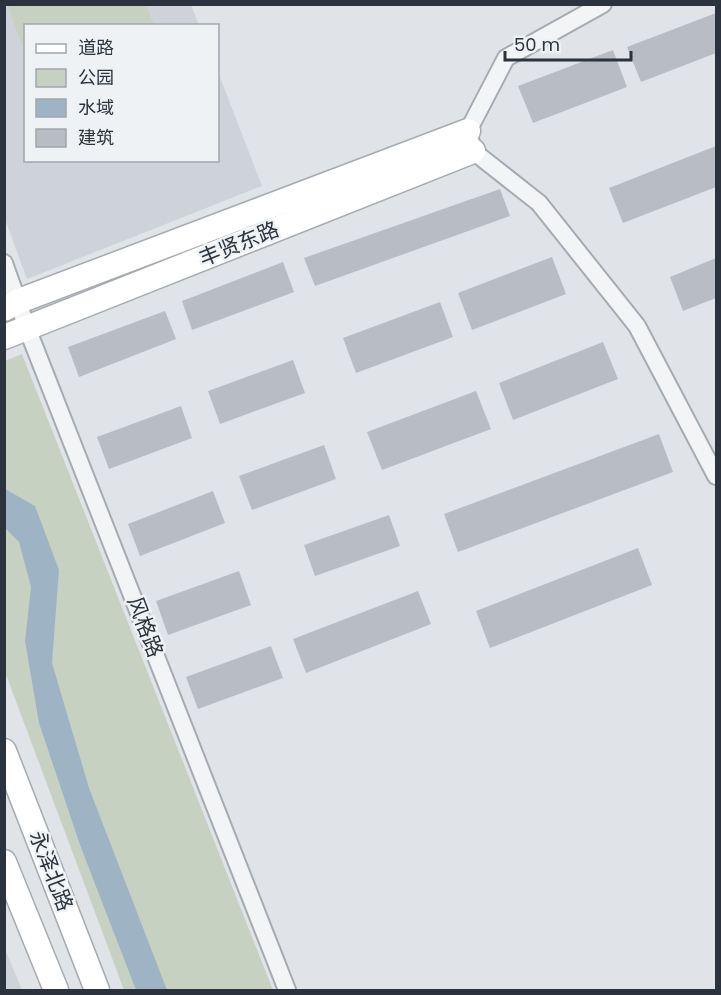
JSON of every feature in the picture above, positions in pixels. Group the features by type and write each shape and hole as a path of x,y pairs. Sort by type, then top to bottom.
{"street":[{"path":"603,4 506,57 470,141 539,203 637,326 717,476"},
{"name":"丰贤东路","path":"12,305 470,141"},
{"name":"丰贤东路","path":"4,337 470,141"},
{"name":"风格路","path":"4,262 12,305 27,328 287,990"},
{"name":"永泽北路","path":"4,751 97,990"},
{"name":"永泽北路","path":"4,862 56,990"}],"shaded area":[{"path":"5,5 191,5 199,24 24,24 24,162 219,162 219,75 262,186 27,279 5,219"},
{"path":"5,949 22,990 5,990"}],"green space":[{"path":"15,5 146,5 154,24 24,24 24,50 8,7"},
{"path":"22,354 273,990 124,990 5,672 5,361"}],"water":[{"path":"5,489 35,506 59,570 52,663 89,788 167,990 136,990 80,845 39,723 25,641 31,587 19,542 5,528"}],"building":[{"path":"716,13 716,53 641,82 627,47"},
{"path":"613,50 627,87 533,123 518,86"},
{"path":"716,146 716,187 623,223 609,188"},
{"path":"500,189 510,216 315,286 304,258"},
{"path":"552,257 566,294 472,330 458,293"},
{"path":"716,258 716,298 683,311 670,277"},
{"path":"283,262 294,292 192,330 182,301"},
{"path":"440,302 453,337 356,373 343,338"},
{"path":"165,311 176,339 79,377 68,347"},
{"path":"603,342 618,379 513,420 499,383"},
{"path":"293,360 305,393 220,424 208,391"},
{"path":"476,391 491,429 382,470 367,432"},
{"path":"181,406 192,438 109,469 97,437"},
{"path":"659,434 673,472 458,552 444,514"},
{"path":"324,445 336,479 252,510 239,476"},
{"path":"213,491 225,523 140,556 128,524"},
{"path":"389,515 400,546 315,576 304,545"},
{"path":"638,548 652,585 490,648 476,611"},
{"path":"239,571 251,605 168,635 156,601"},
{"path":"418,591 431,624 306,673 293,639"},
{"path":"271,646 283,678 198,709 186,677"}]}
